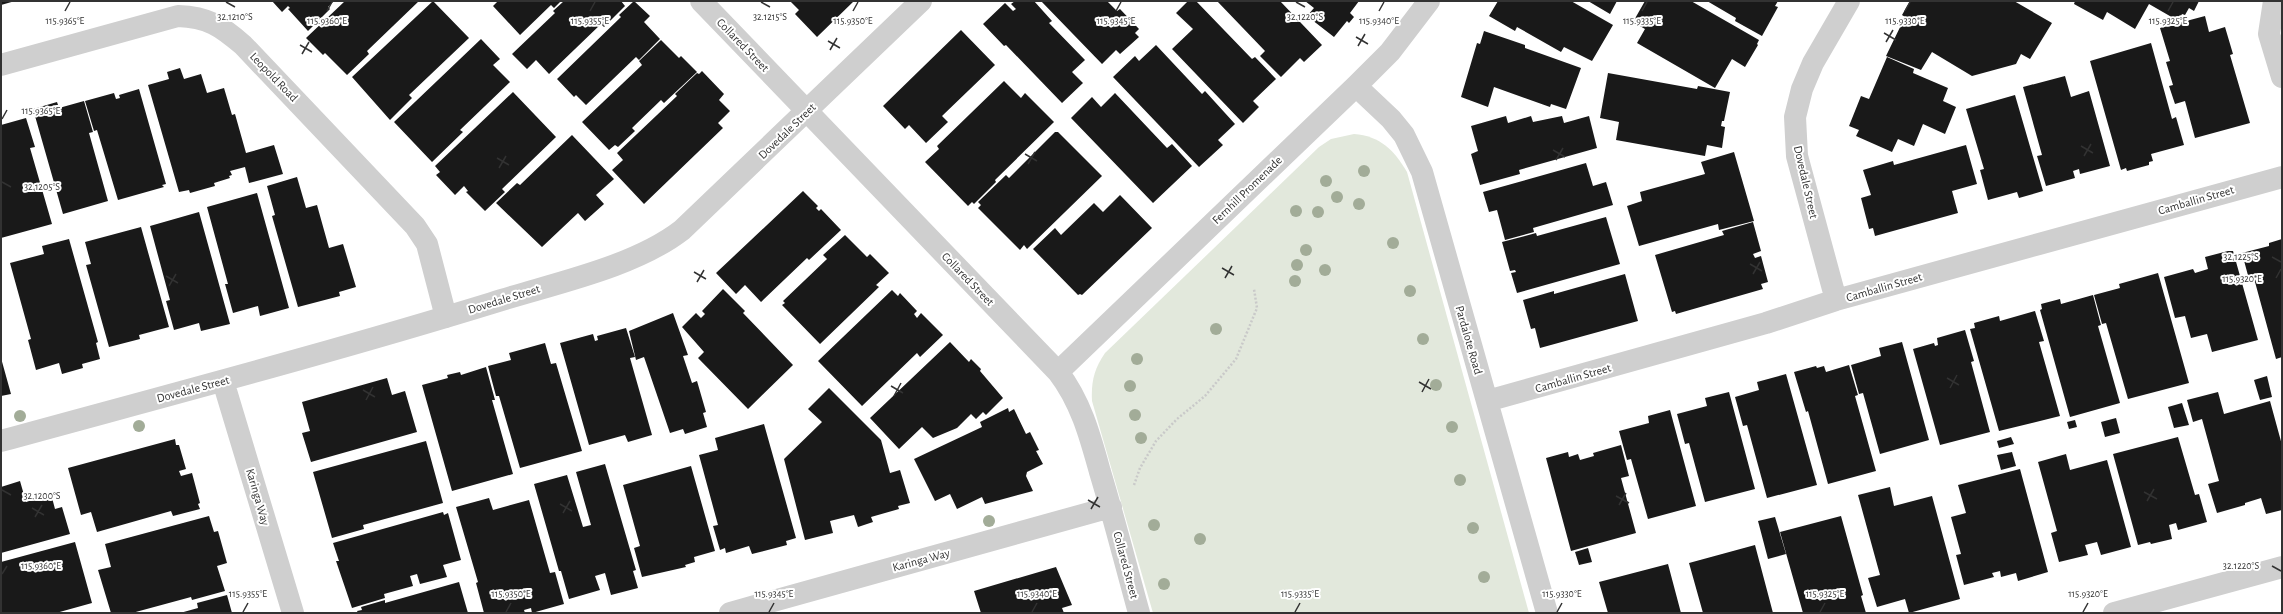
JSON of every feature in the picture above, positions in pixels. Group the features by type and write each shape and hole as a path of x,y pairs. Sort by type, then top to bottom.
{"street":[{"name":"Collared Street","path":"701,1 806,112 1058,372 1072,390 1080,409 1111,507 1139,613"},
{"name":"Dovedale Street","path":"1,441 223,381 446,317 616,264 665,243 682,230 921,1"},
{"name":"Fernhill Promenade","path":"1058,372 1390,52 1429,1"},
{"name":"Dovedale Street","path":"1836,300 1797,156 1795,116 1802,89 1814,63 1849,1"},
{"path":"2274,1 2269,34 2282,76"},
{"name":"Leopold Road","path":"1,65 178,16 199,18 219,25 243,45 415,226 427,244 446,317"},
{"name":"Pardalote Road","path":"1356,86 1391,119 1404,135 1422,172 1547,613"},
{"name":"Camballin Street","path":"1487,401 1766,323 1836,300 2282,177"},
{"name":"Karinga Way","path":"223,381 293,613"},
{"name":"Karinga Way","path":"730,613 1111,507"},
{"path":"2114,613 2140,610 2282,567"}],"path":[{"path":"1134,485 1140,468 1156,441 1177,419 1204,396 1236,359 1257,308 1254,289"}],"shaded area":[{"path":"1354,134 1363,135 1379,141 1397,157 1407,172 1529,613 1153,613 1092,401 1093,382 1098,365 1105,353 1319,147 1331,139"}],"building":[{"path":"1,1 15,1 1,5"},
{"path":"272,1 334,1 328,7 330,9 308,31 288,9 290,8 288,6 282,12"},
{"path":"345,1 419,1 367,51 369,54 347,75 325,53 323,55 306,38"},
{"path":"433,1 469,38 409,95 412,98 390,120 352,77"},
{"path":"498,1 561,1 554,8 551,5 520,35 493,6"},
{"path":"564,1 621,1 625,6 604,27 601,24 549,74 536,60 527,69 512,54 555,13 553,11"},
{"path":"634,1 650,16 644,22 660,39 639,60 636,57 586,105 576,95 574,97 557,79 621,17 619,15"},
{"path":"790,1 854,1 817,37 795,14 799,10"},
{"path":"1015,1 1034,1 1052,21 1049,23 1085,60 1072,72 1083,83 1062,103 1006,45 1004,46 983,24 1005,3 1013,11 1016,9 1011,4"},
{"path":"1041,1 1107,1 1117,11 1120,9 1139,29 1135,33 1139,37 1120,54 1116,50 1102,64"},
{"path":"1188,1 1196,1 1252,59 1255,57 1276,79 1253,101 1259,107 1243,123 1172,49 1193,29 1176,13"},
{"path":"1217,1 1280,1 1322,45 1304,62 1300,58 1281,77 1260,56 1265,51"},
{"path":"1305,1 1359,1 1350,13 1354,17 1349,23 1347,21 1334,37 1307,16 1314,8"},
{"path":"1498,1 1571,1 1613,25 1592,61 1564,47 1561,52 1517,27 1515,31 1489,16"},
{"path":"1588,1 1617,1 1610,14"},
{"path":"1645,1 1691,1 1759,40 1758,45 1745,67 1732,59 1715,88 1637,43 1645,29 1633,22"},
{"path":"1707,1 1778,1 1775,6 1778,7 1762,36 1735,21 1736,18"},
{"path":"1910,1 2014,1 2052,23 2030,59 2021,54 2016,64 1972,76 1932,52 1921,70 1886,56 1905,17 1902,15"},
{"path":"2075,1 2199,1 2194,11 2189,8 2185,15 2182,14 2180,18 2177,16 2175,19 2149,4 2135,29 2107,12 2103,20 2074,4"},
{"path":"2205,16 2209,32 2225,27 2233,54 2230,55 2250,123 2195,138 2185,101 2175,104 2169,86 2173,85 2166,62 2170,61 2160,28"},
{"path":"961,30 995,65 942,116 948,122 926,143 909,125 905,129 883,106"},
{"path":"1484,31 1525,45 1525,48 1581,68 1566,109 1551,104 1550,107 1494,87 1488,107 1461,97 1477,43 1480,44"},
{"path":"481,39 500,59 493,65 510,82 460,130 463,132 432,162 394,122"},
{"path":"661,40 679,58 681,56 697,72 664,103 661,100 632,128 635,131 618,147 615,145 609,150 582,122 642,65 639,61"},
{"path":"2151,43 2172,119 2176,117 2184,145 2151,154 2153,161 2149,162 2149,165 2127,171 2126,168 2121,170 2090,61"},
{"path":"1156,45 1202,94 1205,91 1235,124 1218,140 1223,145 1199,167 1113,77 1135,56 1139,61"},
{"path":"1887,57 1914,69 1913,73 1948,88 1943,101 1956,107 1945,134 1923,124 1914,146 1898,139 1892,152 1856,136 1859,130 1849,126 1861,96 1869,99"},
{"path":"180,68 184,79 201,74 207,93 224,88 232,115 235,114 246,153 274,145 283,174 249,183 245,167 230,171 232,175 229,176 230,178 214,183 215,186 190,193 189,190 179,192 148,85 169,79 167,72"},
{"path":"702,71 724,94 719,100 730,111 718,123 723,128 644,204 612,170 623,160 617,153 677,96 675,94 697,73 699,74"},
{"path":"1608,73 1697,89 1698,86 1730,92 1724,121 1722,121 1721,126 1725,127 1722,148 1707,145 1705,156 1616,140 1619,122 1600,118"},
{"path":"2065,76 2071,97 2089,91 2110,166 2080,174 2079,169 2073,171 2075,178 2046,186 2037,156 2042,155 2023,87"},
{"path":"1004,81 1021,98 1025,93 1054,122 995,180 996,182 974,204 972,202 968,206 925,162 939,149 937,146"},
{"path":"139,89 166,184 162,185 164,187 118,200 97,130 94,131 85,101 114,93 116,99 120,98 119,95"},
{"path":"513,92 556,137 502,189 505,192 485,211 466,192 468,191 464,186 455,195 436,175 440,172 435,166"},
{"path":"1115,93 1167,148 1172,144 1192,166 1153,203 1071,118 1092,97 1101,107"},
{"path":"2015,95 2043,191 2019,198 2017,192 1988,200 1980,170 1984,169 1966,109"},
{"path":"84,101 93,132 89,133 108,201 63,214 33,109 57,102 59,108"},
{"path":"1506,116 1508,123 1531,116 1533,122 1562,116 1564,123 1589,116 1597,148 1519,170 1520,174 1480,185 1471,154 1478,151 1471,126"},
{"path":"26,118 35,147 30,148 52,224 1,238 1,125"},
{"path":"1055,132 1058,132 1102,176 1027,249 1024,245 1020,250 978,208 981,205 978,202 1006,175 1009,178"},
{"path":"572,135 614,179 596,195 604,204 585,221 578,213 542,247 496,203 517,183 520,185"},
{"path":"1966,145 1977,184 1952,191 1958,213 1875,236 1873,228 1869,229 1861,198 1871,195 1863,170 1893,161 1894,165"},
{"path":"1734,152 1754,221 1719,230 1718,224 1639,246 1627,206 1642,201 1640,192 1705,174 1701,162"},
{"path":"1586,163 1593,186 1606,182 1613,205 1533,228 1534,232 1505,240 1497,210 1489,212 1483,192"},
{"path":"297,177 306,208 317,205 329,248 343,244 356,287 339,292 340,296 298,307 272,216 275,215 267,186"},
{"path":"803,191 818,206 816,208 819,211 821,209 841,230 809,260 807,258 761,302 745,285 736,294 716,273"},
{"path":"257,193 289,308 260,316 258,306 233,313 225,284 228,284 207,207"},
{"path":"1120,195 1152,228 1082,295 1078,295 1033,249 1055,228 1061,235 1094,203 1103,212"},
{"path":"199,212 230,324 201,331 199,323 174,330 166,301 170,300 150,226"},
{"path":"1606,217 1620,264 1517,293 1511,273 1516,272 1515,270 1510,271 1502,242 1536,233 1537,236"},
{"path":"1753,222 1761,251 1753,254 1755,258 1761,256 1768,282 1761,284 1763,289 1676,314 1675,311 1672,312 1655,255 1724,235 1722,231"},
{"path":"141,227 169,327 139,335 140,339 109,347 86,265 91,264 85,242"},
{"path":"845,235 867,257 870,254 889,273 876,285 879,287 820,344 782,305 785,303 783,301 827,259 823,255"},
{"path":"69,239 98,342 96,343 100,359 82,364 83,368 62,374 59,363 36,370 28,340 31,339 10,263 44,254 42,246"},
{"path":"2282,239 2282,357 2276,359 2255,282 2250,283 2242,253 2269,246 2269,243"},
{"path":"2233,251 2258,340 2212,352 2207,334 2191,338 2185,316 2175,318 2164,277 2193,269 2195,273 2208,269 2205,257"},
{"path":"2158,273 2189,383 2128,399 2106,323 2102,324 2094,295 2120,288 2119,284"},
{"path":"1625,274 1638,321 1540,348 1535,328 1531,329 1523,300 1554,291 1554,294"},
{"path":"723,289 745,311 743,313 793,365 748,409 698,358 704,352 682,327 696,313 701,318 705,314 702,311"},
{"path":"892,290 898,296 900,293 917,311 914,314 917,318 921,313 943,335 920,357 917,353 862,406 818,361"},
{"path":"2093,295 2101,325 2098,326 2120,403 2070,417 2040,310 2042,309 2041,304 2060,299 2061,304"},
{"path":"2035,311 2044,341 2039,342 2060,416 1999,431 1970,329 1975,328 1974,323 1999,316 2000,321"},
{"path":"673,313 688,355 683,356 692,383 697,381 706,412 703,413 707,427 685,434 683,429 670,433 644,357 636,360 629,331"},
{"path":"626,328 635,357 630,358 652,435 628,442 625,435 589,445 560,343 593,334 595,341 598,340 597,336"},
{"path":"1965,330 1974,361 1971,362 1990,432 1940,445 1913,349 1934,343 1935,346 1938,345 1937,338"},
{"path":"950,342 969,362 971,359 981,369 980,371 1003,398 986,415 983,412 976,419 971,414 957,428 933,438 922,427 899,449 870,418"},
{"path":"1902,342 1929,440 1880,454 1863,393 1859,394 1851,365 1881,356 1879,348"},
{"path":"545,343 551,364 556,363 582,451 520,468 499,396 496,396 488,366 511,360 509,353"},
{"path":"1,358 11,394 1,396"},
{"path":"1849,365 1858,395 1855,396 1876,471 1828,484 1808,411 1806,412 1794,372 1816,366 1817,368 1824,366 1826,372"},
{"path":"486,367 495,400 492,400 513,474 452,491 422,385 448,378 447,375 460,372 461,375"},
{"path":"1786,374 1817,485 1767,498 1747,425 1743,426 1735,397 1759,390 1757,382"},
{"path":"2267,376 2272,397 2260,400 2254,380"},
{"path":"387,378 392,395 405,391 417,432 311,462 302,433 310,431 302,402"},
{"path":"829,388 881,440 890,473 900,470 910,503 898,506 899,509 871,517 873,522 858,527 854,515 830,521 833,533 805,540 784,459 822,422 808,409"},
{"path":"1729,392 1755,489 1705,502 1689,443 1685,444 1677,414 1707,406 1705,398"},
{"path":"2218,392 2224,414 2270,401 2282,445 2282,510 2266,514 2261,498 2245,503 2245,505 2217,513 2208,484 2219,481 2202,419 2193,422 2187,400"},
{"path":"2182,403 2189,425 2174,428 2168,407"},
{"path":"1008,408 1009,412 1014,409 1026,434 1030,432 1039,450 1036,451 1043,464 1027,472 1026,476 1033,491 985,504 982,497 957,509 950,494 935,501 914,459 982,427 980,422"},
{"path":"1670,410 1696,506 1648,519 1631,459 1627,460 1619,431 1649,423 1648,416"},
{"path":"2116,418 2120,433 2105,437 2101,422"},
{"path":"2075,420 2077,427 2069,429 2067,422"},
{"path":"764,424 796,538 786,541 787,545 752,554 749,546 726,553 725,548 720,550 713,526 718,525 699,455 718,450 715,438"},
{"path":"2011,437 2014,444 1999,448 1997,441"},
{"path":"2178,437 2195,495 2199,494 2207,522 2178,530 2176,523 2169,525 2172,539 2151,544 2150,542 2138,545 2113,454"},
{"path":"175,439 176,445 179,445 186,469 179,471 181,476 192,473 200,503 198,504 200,509 173,516 171,511 97,532 91,512 81,515 68,468"},
{"path":"426,441 443,503 363,525 364,529 332,538 313,472"},
{"path":"1621,445 1629,476 1621,478 1636,533 1571,551 1546,458 1568,452 1569,457 1578,454 1580,460 1594,456 1593,453"},
{"path":"2012,452 2016,466 2001,470 1997,455"},
{"path":"2066,454 2070,470 2107,460 2131,547 2101,555 2097,542 2085,545 2088,555 2059,562 2051,533 2057,531 2038,462"},
{"path":"605,464 636,570 633,571 638,588 611,595 605,573 595,576 600,590 569,599 561,571 559,571 534,484 567,475 583,527 591,525 576,472"},
{"path":"691,466 715,551 694,557 695,562 685,565 686,567 642,577 634,548 640,546 623,485"},
{"path":"2020,469 2048,572 2018,581 2016,573 2001,577 2000,571 1992,573 1994,577 1964,585 1956,555 1961,554 1951,517 1966,513 1958,485"},
{"path":"20,481 26,502 51,494 55,509 62,507 70,534 1,553 1,487"},
{"path":"1890,487 1894,506 1932,496 1960,599 1909,613 1905,599 1877,607 1868,578 1880,575 1858,495"},
{"path":"489,498 493,510 529,500 550,573 555,572 564,604 532,613 531,608 524,610 525,613 484,613 476,583 478,582 456,507"},
{"path":"443,512 444,515 448,513 461,560 443,565 447,577 420,584 417,574 410,576 413,586 384,594 385,598 352,608 336,561 339,561 333,543"},
{"path":"209,516 214,532 218,531 227,563 217,566 225,591 192,600 191,597 132,613 111,613 98,570 111,567 105,544"},
{"path":"1841,516 1863,595 1861,596 1866,613 1803,613 1780,532"},
{"path":"1775,517 1786,554 1768,559 1758,521"},
{"path":"75,542 92,603 56,613 1,613 1,562"},
{"path":"1755,545 1773,613 1703,613 1689,563"},
{"path":"1588,548 1592,562 1579,565 1575,552"},
{"path":"1668,564 1681,613 1608,613 1599,582"},
{"path":"1056,567 1072,605 1062,608 1064,613 981,613 974,591"},
{"path":"459,582 468,613 358,613 357,611 362,610 361,607 385,600 385,603"},
{"path":"227,595 232,613 180,613 198,608 197,603"}]}
